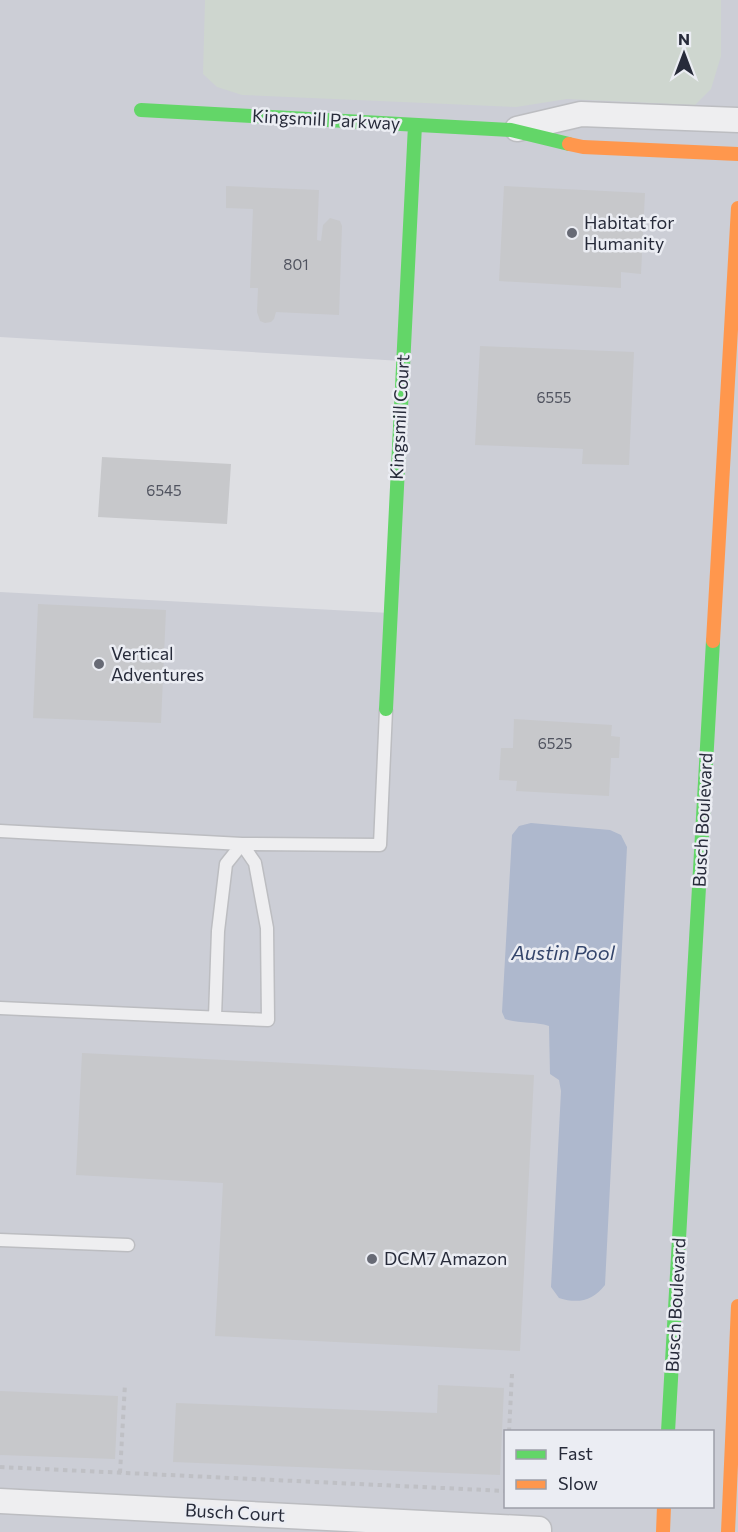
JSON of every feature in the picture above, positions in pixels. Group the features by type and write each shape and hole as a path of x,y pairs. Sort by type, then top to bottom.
{"main road":[{"name":"Kingsmill Parkway","path":"141,110 511,130 583,147 738,154"},
{"name":"Kingsmill Court","path":"386,709 415,125"},
{"name":"Busch Boulevard","path":"668,1430 738,208"},
{"path":"728,1532 738,1306"},
{"path":"663,1532 664,1508"}],"street":[{"name":"Kingsmill Parkway","path":"511,130 581,114 738,120"},
{"name":"Busch Court","path":"0,1501 539,1529 538,1532"}],"lane":[{"path":"0,831 242,844 380,845 386,709"},
{"path":"215,1017 218,931 226,864 242,844"},
{"path":"0,1008 268,1020 267,928 255,863 242,844"},
{"path":"0,1240 128,1245"}],"path":[{"path":"510,1430 512,1374"},
{"path":"120,1473 125,1384"},
{"path":"0,1467 504,1491"}],"shaded area":[{"path":"0,0 738,0 738,1532 0,1532 0,592 390,613 402,361 0,337"},
{"path":"205,0 721,0 721,56 711,89 695,105 567,99 516,107 242,95 217,87 203,74"}],"water":[{"name":"Austin Pool","path":"531,823 610,830 621,835 627,847 605,1285 595,1295 579,1301 559,1298 551,1287 561,1091 559,1080 550,1074 549,1026 505,1019 502,1012 512,835 519,826"}],"building":[{"path":"226,186 319,190 317,240 321,241 323,225 330,218 340,221 342,226 339,315 276,312 271,322 260,321 257,312 258,288 250,288 253,209 226,208"},
{"name":"Habitat for Humanity","path":"504,186 645,193 641,274 621,272 621,288 499,281"},
{"path":"480,346 634,352 629,465 582,464 583,449 475,445"},
{"path":"102,457 231,464 227,524 98,517"},
{"name":"Vertical Adventures","path":"38,604 166,610 161,723 33,718"},
{"path":"514,719 612,725 611,736 620,737 619,758 611,758 609,796 516,791 517,781 499,780 501,748 513,748"},
{"name":"DCM7 Amazon","path":"82,1053 534,1075 520,1351 215,1336 223,1183 76,1175"},
{"path":"438,1385 504,1388 500,1475 173,1462 176,1403 437,1413"},
{"path":"0,1391 118,1396 115,1459 0,1455"}],"traffic: fast":[{"path":"141,110 511,130 569,144"},
{"path":"386,709 415,125"},
{"path":"668,1430 713,641"}],"traffic: slow":[{"path":"569,144 583,147 738,154"},
{"path":"713,641 738,208"},
{"path":"728,1532 738,1306"},
{"path":"663,1532 664,1508"}],"place":[{"name":"Habitat for Humanity","path":"572,233"},
{"name":"Vertical Adventures","path":"99,664"},
{"name":"DCM7 Amazon","path":"372,1259"}]}
